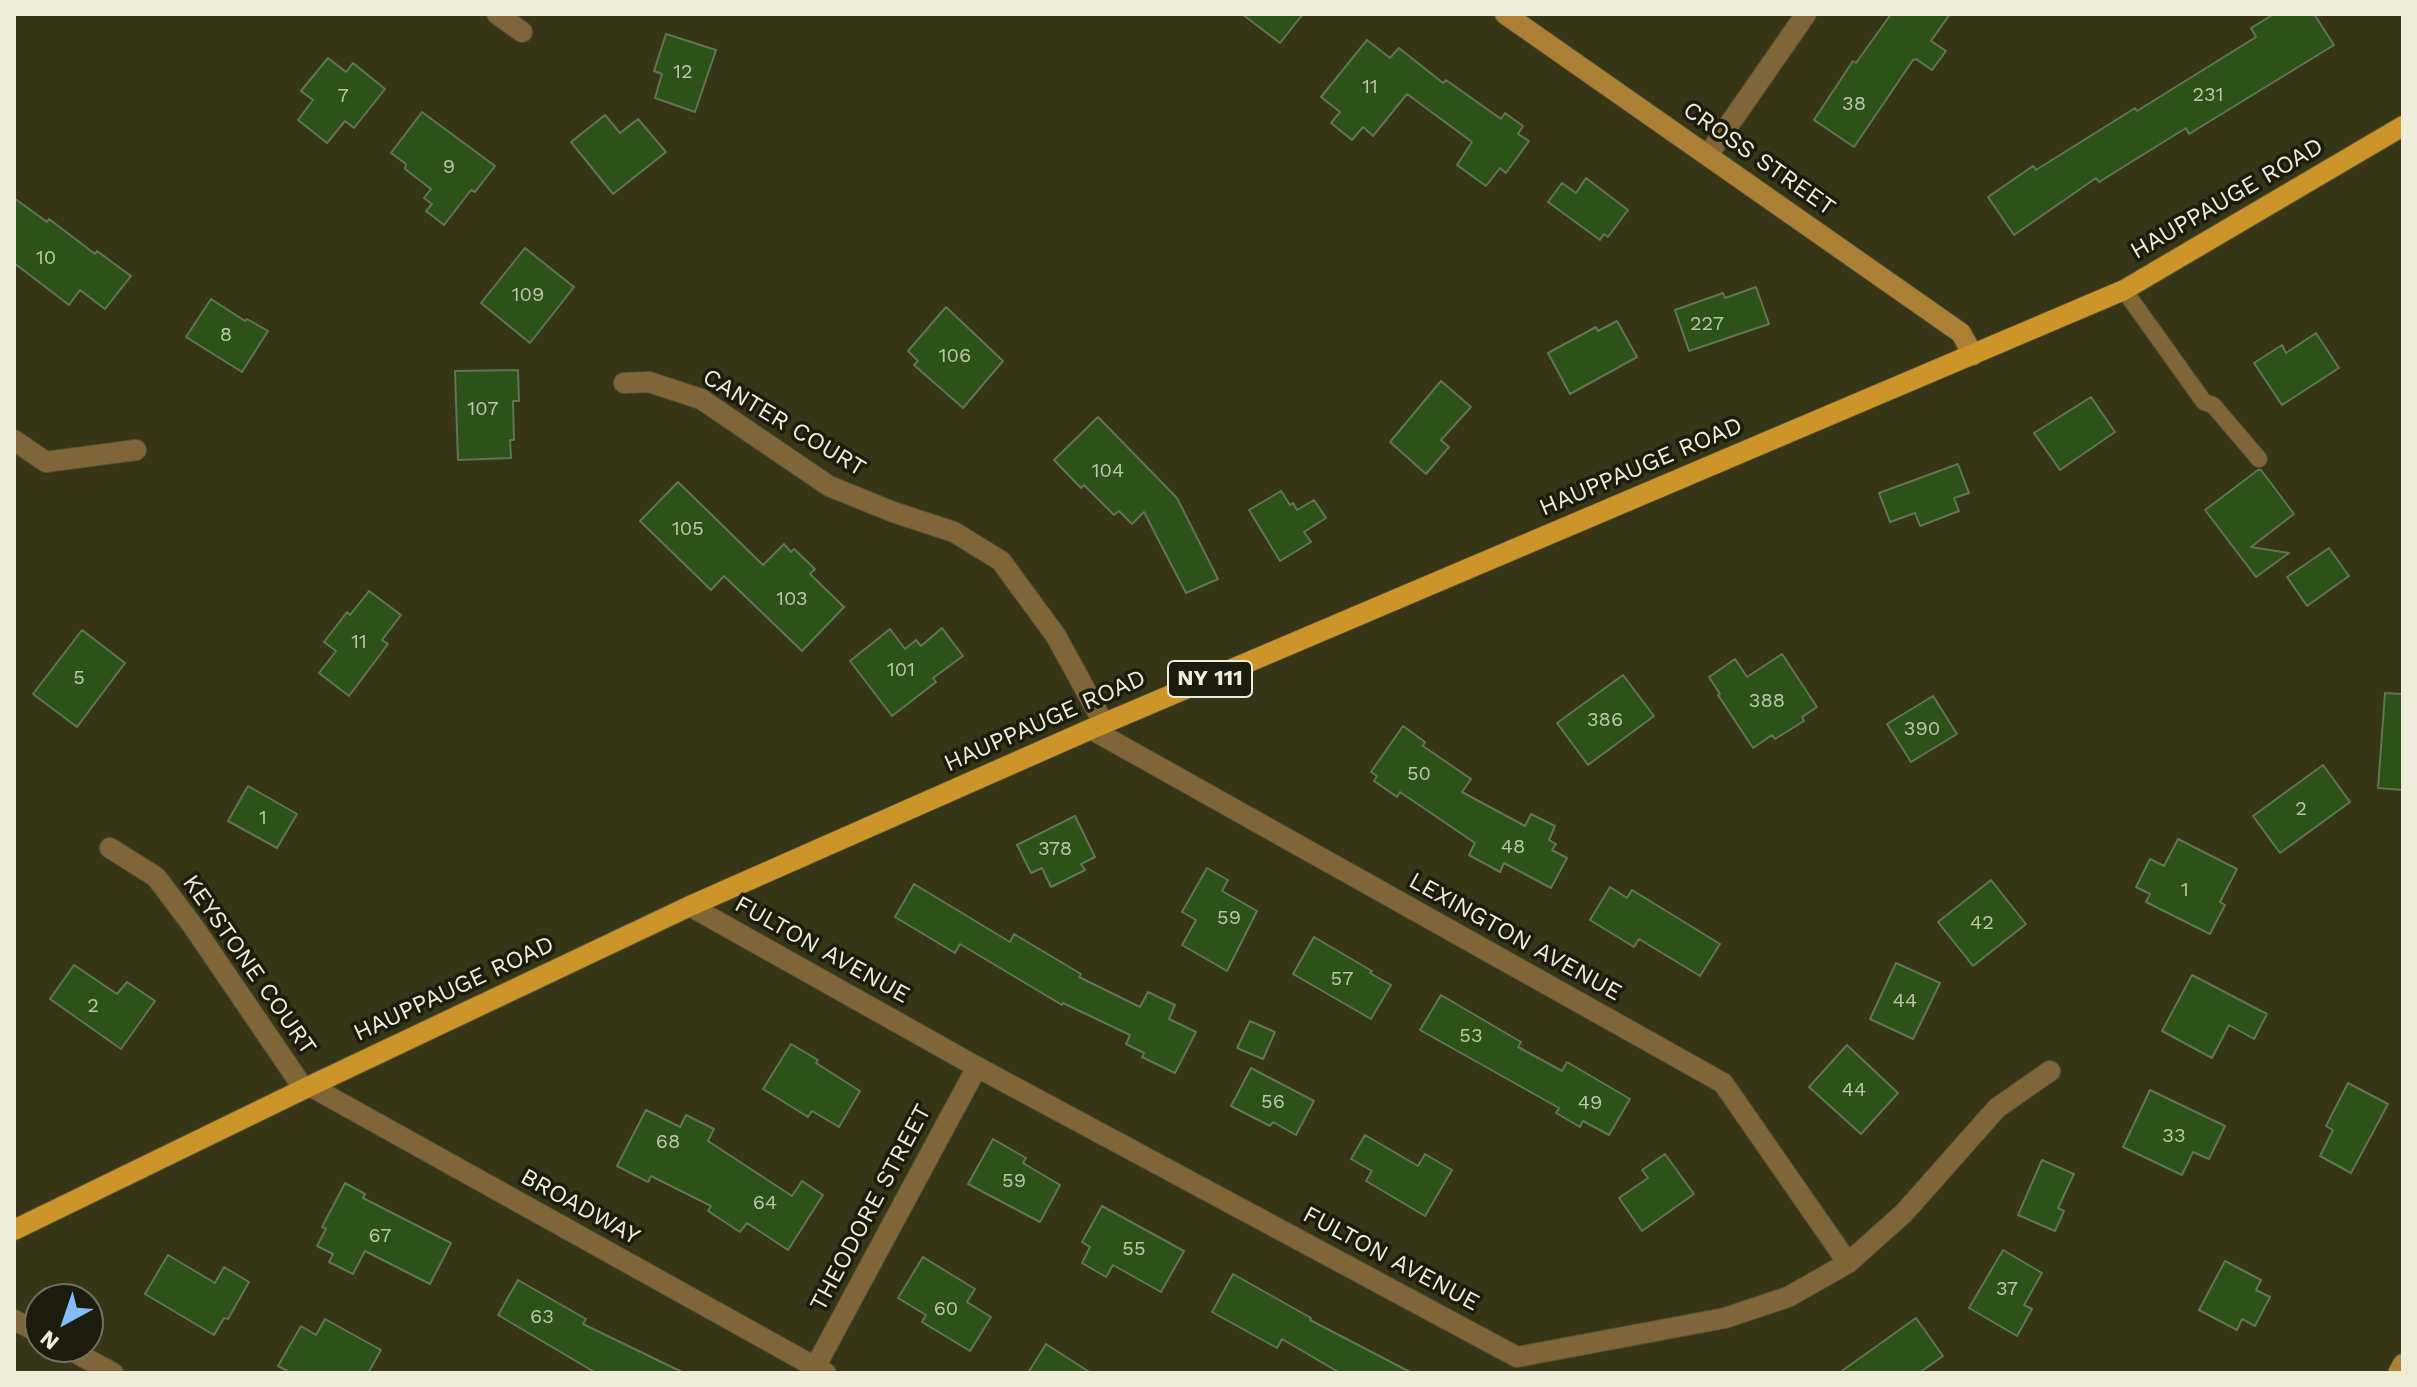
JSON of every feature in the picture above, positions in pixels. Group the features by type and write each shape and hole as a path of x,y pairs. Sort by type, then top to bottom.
{"main road":[{"name":"HAUPPAUGE ROAD","path":"14,1230 690,906 1097,726 2124,290 2403,126"}],"street":[{"path":"497,14 522,32"},
{"name":"CROSS STREET","path":"1505,14 1961,333 1973,355"},
{"path":"1708,155 1806,14"},
{"name":"CANTER COURT","path":"624,383 649,382 701,399 829,486 954,532 1001,561 1056,636 1097,726"},
{"path":"14,440 46,462 136,450"},
{"name":"LEXINGTON AVENUE","path":"1097,726 1723,1083 1848,1263"},
{"name":"KEYSTONE COURT","path":"110,848 156,877 307,1088"},
{"name":"FULTON AVENUE","path":"690,906 977,1067 1517,1357 1725,1318 1788,1297 1848,1263 1904,1213 1997,1108 2050,1071"},
{"name":"THEODORE STREET","path":"818,1371 977,1067"},
{"name":"BROADWAY","path":"307,1088 818,1371"},
{"path":"95,1363 113,1373"},
{"path":"2398,1373 2403,1364"}],"lane":[{"path":"2124,290 2204,402 2213,405 2259,459"}],"building":[{"path":"1242,14 1303,14 1280,43"},
{"path":"1891,14 1950,14 1931,41 1946,51 1932,70 1913,60 1854,147 1814,120 1853,61 1856,63"},
{"path":"2274,14 2314,14 2334,45 2189,134 2186,128 2099,182 2096,178 2014,235 1988,197 2033,166 2036,170 2256,37 2251,28"},
{"path":"666,34 716,50 695,112 655,98 662,74 654,71"},
{"path":"1367,40 1390,58 1399,48 1443,83 1446,80 1501,119 1505,113 1523,126 1518,134 1529,141 1506,173 1500,168 1486,186 1457,165 1472,142 1407,94 1373,136 1363,127 1352,140 1331,123 1340,112 1321,97"},
{"path":"328,58 346,72 353,63 385,89 354,128 345,121 327,143 298,120 313,100 301,91"},
{"path":"422,112 495,166 475,192 471,190 444,225 426,211 432,204 424,198 431,189 405,169 406,164 391,153"},
{"path":"605,115 620,133 638,119 666,152 613,194 571,142"},
{"path":"1586,178 1628,210 1608,237 1604,234 1600,240 1548,202 1562,183 1576,193"},
{"path":"14,198 131,276 105,309 80,290 69,305 14,263"},
{"path":"525,248 574,287 530,343 481,303"},
{"path":"1756,287 1769,324 1689,351 1675,310 1723,293 1725,298"},
{"path":"211,299 245,321 247,319 268,331 242,372 186,337"},
{"path":"946,307 1003,361 963,408 914,365 918,361 908,351"},
{"path":"1617,321 1637,357 1570,394 1548,353 1596,327 1598,331"},
{"path":"2316,333 2339,368 2282,405 2254,363 2282,345 2286,353"},
{"path":"518,370 519,401 513,401 511,458 458,460 455,371"},
{"path":"1441,381 1471,407 1441,440 1449,447 1426,474 1390,442"},
{"path":"2091,397 2115,432 2060,470 2034,433"},
{"path":"1098,417 1177,498 1218,579 1186,593 1144,512 1132,524 1119,511 1114,515 1054,460"},
{"path":"1958,464 1969,493 1954,498 1959,511 1920,526 1915,513 1890,522 1879,493"},
{"path":"2258,470 2294,514 2251,547 2289,553 2256,577 2205,510"},
{"path":"678,482 763,565 784,544 791,552 794,549 815,569 810,574 844,607 802,651 724,576 711,590 640,521"},
{"path":"1281,491 1297,510 1314,500 1326,518 1304,532 1311,542 1280,561 1249,510"},
{"path":"2329,548 2349,576 2307,606 2287,577"},
{"path":"369,591 401,615 382,640 388,644 349,696 319,673 336,651 324,642 347,612 350,615"},
{"path":"942,628 963,656 933,678 936,682 892,716 850,661 890,629 905,649 916,640 921,646"},
{"path":"82,630 125,663 77,727 33,694"},
{"path":"1782,654 1817,707 1802,717 1804,721 1775,739 1772,735 1753,748 1709,677 1735,659 1747,677"},
{"path":"1623,675 1654,716 1588,765 1557,723"},
{"path":"2385,693 2403,694 2403,790 2378,788"},
{"path":"1933,696 1957,734 1911,762 1887,724"},
{"path":"1403,726 1425,742 1423,746 1471,779 1462,792 1525,826 1531,814 1555,826 1549,840 1556,844 1552,850 1567,858 1551,888 1504,863 1500,872 1469,855 1475,843 1400,792 1397,797 1374,781 1377,776 1371,772"},
{"path":"2323,765 2350,802 2280,853 2253,816"},
{"path":"248,786 297,814 277,848 228,821"},
{"path":"1075,816 1095,857 1081,864 1085,870 1051,887 1042,868 1031,873 1017,845"},
{"path":"2178,839 2237,869 2220,902 2225,905 2210,934 2146,902 2150,894 2136,887 2150,859 2164,866"},
{"path":"1207,868 1228,880 1222,891 1257,911 1227,971 1182,945 1196,920 1182,912"},
{"path":"1991,880 2026,924 1973,966 1938,922"},
{"path":"914,884 1010,942 1014,934 1081,974 1079,977 1140,1007 1148,992 1175,1005 1169,1019 1196,1032 1175,1073 1142,1057 1144,1053 1126,1044 1130,1035 1062,1005 960,944 955,953 895,917"},
{"path":"1610,887 1627,898 1632,890 1720,944 1700,976 1639,939 1634,947 1590,920"},
{"path":"1314,937 1391,985 1371,1019 1293,974"},
{"path":"1896,963 1940,983 1913,1039 1870,1019"},
{"path":"74,965 117,994 127,982 155,1001 121,1049 50,999"},
{"path":"2192,975 2267,1014 2254,1039 2229,1025 2212,1058 2162,1031"},
{"path":"1441,995 1521,1042 1518,1047 1562,1071 1567,1062 1630,1099 1609,1135 1583,1121 1580,1127 1556,1113 1559,1108 1420,1030"},
{"path":"1250,1021 1275,1032 1263,1059 1237,1048"},
{"path":"791,1044 860,1091 839,1127 812,1111 808,1117 763,1089"},
{"path":"1847,1045 1898,1093 1861,1134 1809,1087"},
{"path":"1251,1068 1314,1101 1296,1135 1273,1122 1270,1126 1231,1106"},
{"path":"2348,1083 2388,1104 2351,1173 2320,1156 2333,1130 2326,1126"},
{"path":"2150,1090 2225,1126 2209,1159 2193,1152 2182,1175 2123,1147"},
{"path":"646,1110 680,1127 686,1115 714,1129 708,1141 792,1196 802,1181 823,1195 788,1250 747,1223 740,1232 708,1211 711,1206 651,1176 648,1182 617,1166"},
{"path":"1365,1135 1418,1166 1425,1154 1452,1170 1425,1216 1366,1181 1372,1171 1351,1159"},
{"path":"993,1139 1026,1158 1023,1163 1060,1185 1040,1222 968,1184"},
{"path":"1665,1154 1694,1194 1642,1231 1619,1198 1648,1178 1642,1170"},
{"path":"2042,1160 2074,1174 2058,1208 2064,1211 2055,1231 2018,1215"},
{"path":"345,1183 365,1194 363,1198 451,1243 430,1284 365,1251 353,1274 329,1262 333,1254 317,1246 326,1229 322,1227"},
{"path":"1102,1206 1184,1251 1161,1292 1113,1265 1106,1277 1082,1263 1090,1247 1082,1242"},
{"path":"2003,1250 2042,1273 2024,1305 2032,1309 2017,1336 1969,1308"},
{"path":"168,1255 215,1283 224,1267 249,1282 228,1319 224,1318 214,1335 145,1294"},
{"path":"923,1257 975,1289 967,1302 991,1317 970,1351 922,1322 926,1315 898,1298"},
{"path":"2225,1261 2261,1280 2256,1290 2270,1297 2255,1326 2242,1319 2237,1330 2199,1310"},
{"path":"1233,1274 1310,1320 1412,1373 1340,1373 1282,1339 1277,1348 1212,1312"},
{"path":"518,1280 586,1319 583,1324 684,1373 596,1373 498,1315"},
{"path":"1916,1318 1943,1356 1919,1373 1839,1373"},
{"path":"325,1319 381,1350 368,1373 291,1373 278,1366 301,1326 316,1335"},
{"path":"1046,1344 1091,1373 1028,1373"}]}
